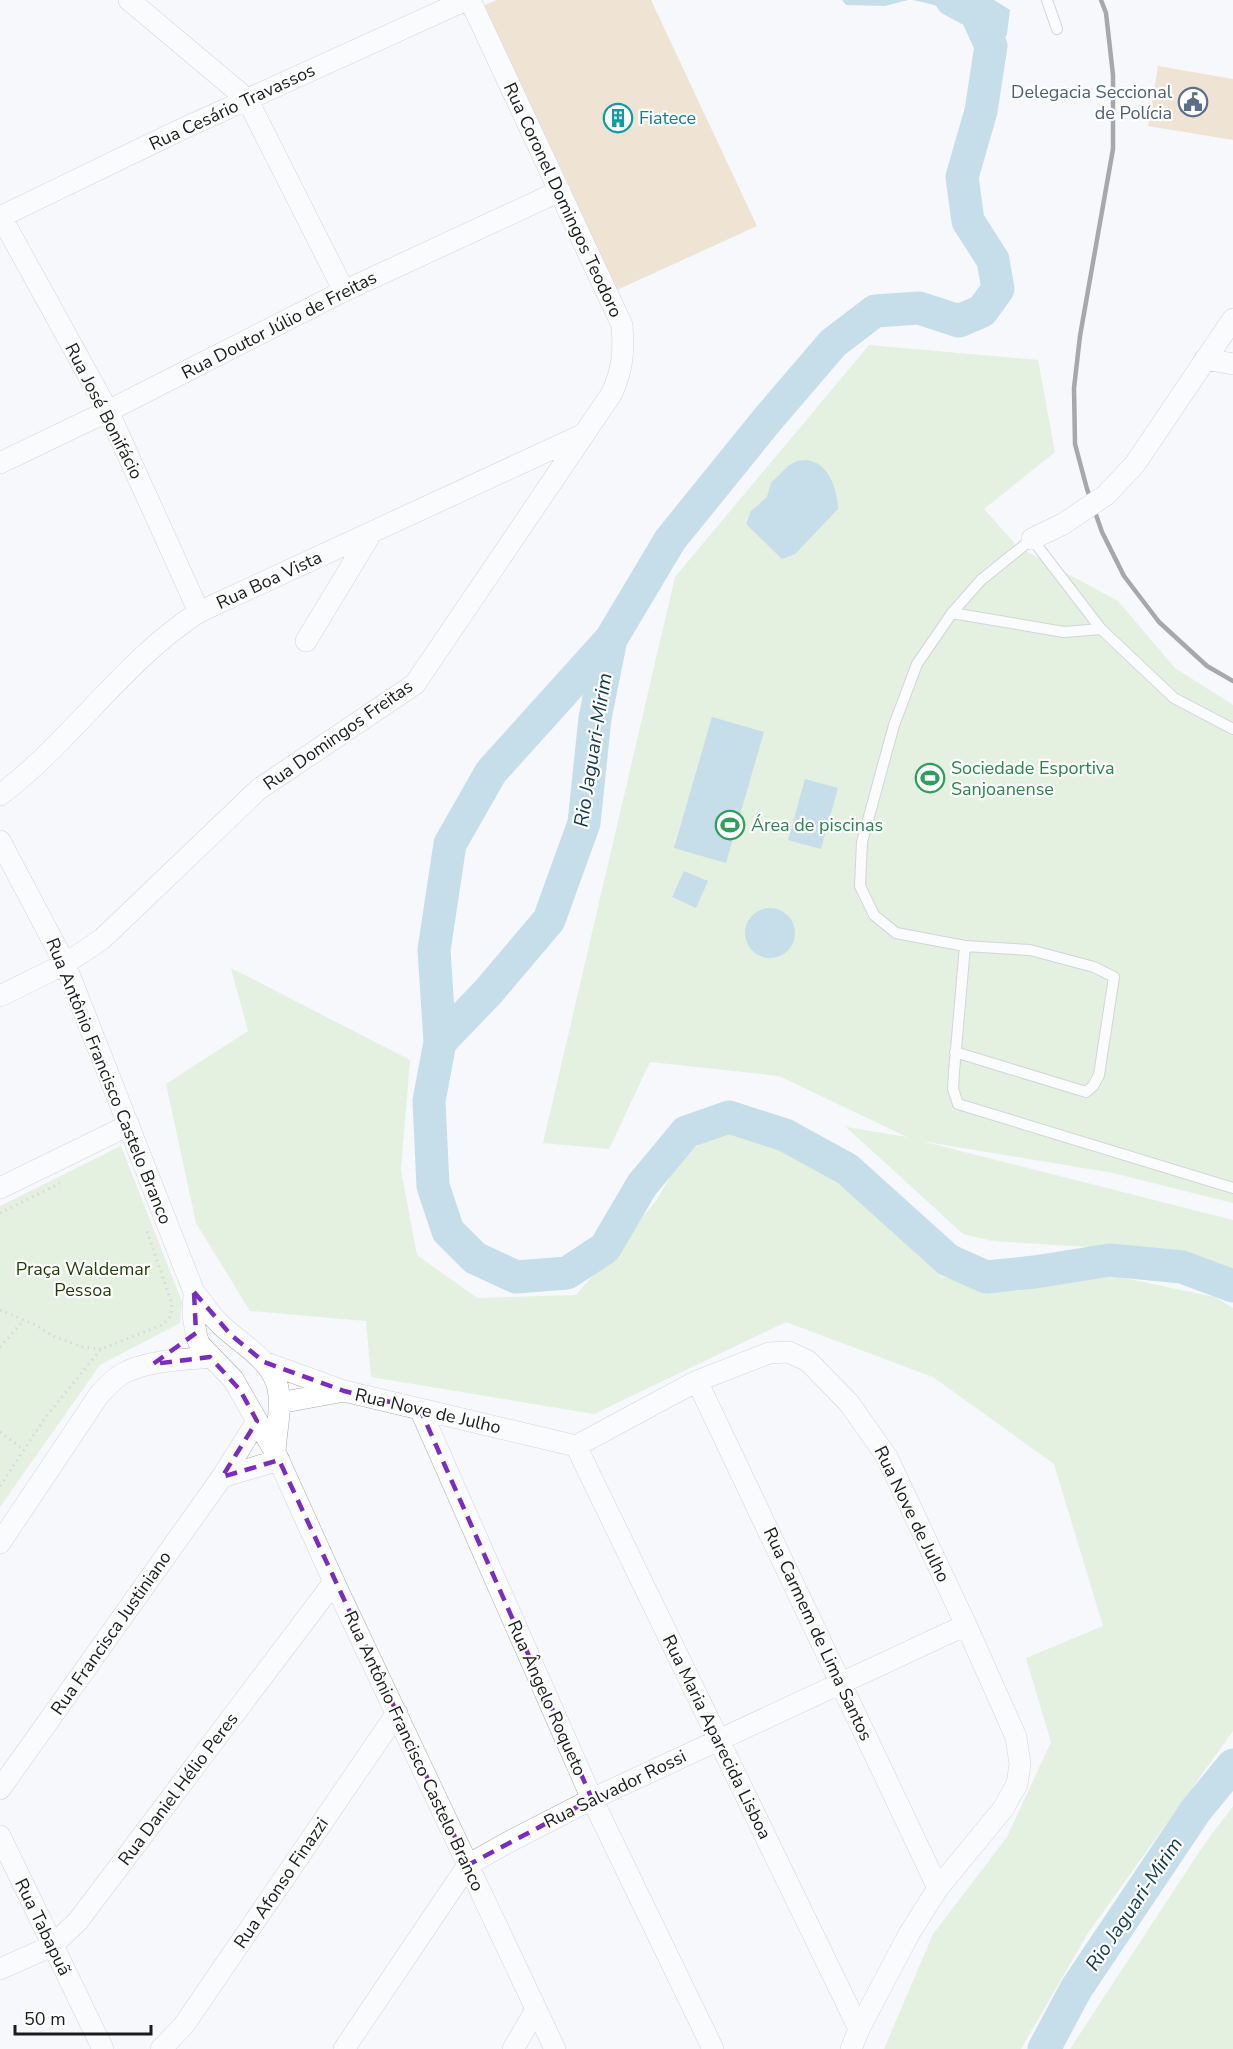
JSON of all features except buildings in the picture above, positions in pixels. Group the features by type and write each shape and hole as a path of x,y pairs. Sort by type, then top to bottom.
{"street":[{"path":"129,0 247,99 344,291"},
{"name":"Rua Cesário Travassos","path":"0,216 247,99 468,0"},
{"name":"Rua Coronel Domingos Teodoro","path":"468,0 622,325 624,357 620,375 612,393 585,433"},
{"name":"Rua Doutor Júlio de Freitas","path":"0,463 344,291 560,191"},
{"name":"Rua José Bonifácio","path":"0,216 108,411 199,612"},
{"path":"1032,539 1063,524 1106,495 1135,464 1233,319"},
{"path":"1206,359 1233,364"},
{"name":"Rua Boa Vista","path":"0,795 22,779 177,626 199,612 585,433"},
{"name":"Rua Domingos Freitas","path":"0,996 65,964 102,939 259,789 415,684 585,433"},
{"path":"306,641 372,532"},
{"name":"Rua Antônio Francisco Castelo Branco","path":"0,841 65,964 194,1292 216,1320 264,1362 278,1388 277,1456"},
{"path":"0,1188 129,1125"},
{"name":"Rua Antônio Francisco Castelo Branco","path":"194,1292 193,1316 200,1345 233,1379 277,1456 334,1582 555,2049"},
{"path":"153,1364 196,1333"},
{"name":"Rua Nove de Julho","path":"264,1362 344,1391 576,1446 697,1381 769,1353 789,1352 808,1361 849,1403 886,1457 966,1625 1016,1737 1020,1764 1017,1784 1003,1809 939,1888 909,1934 850,2049"},
{"path":"0,1543 99,1395 110,1383 125,1373 153,1364 210,1356"},
{"name":"Rua Carmem de Lima Santos","path":"697,1381 939,1888"},
{"path":"279,1403 344,1391"},
{"name":"Rua Ângelo Roqueto","path":"420,1409 592,1799 713,2049"},
{"name":"Rua Francisca Justiniano","path":"0,1789 222,1477 257,1420"},
{"name":"Rua Maria Aparecida Lisboa","path":"576,1446 859,2029"},
{"path":"222,1477 277,1456"},
{"name":"Rua Daniel Hélio Peres","path":"0,1969 52,1946 78,1921 334,1582"},
{"name":"Rua Salvador Rossi","path":"344,2049 468,1865 592,1799 966,1625"},
{"name":"Rua Afonso Finazzi","path":"161,2049 184,2025 397,1713"},
{"name":"Rua Tabapuã","path":"0,1836 103,2049"},
{"path":"513,2049 536,2010"}],"lane":[{"path":"1047,0 1057,29"},
{"path":"954,1052 1086,1092 1093,1086 1099,1075 1114,977 1094,967 1030,950 965,946 896,933 874,915 860,886 862,842 894,725 917,664 952,613 981,580 1032,539 1101,629 1174,698 1233,729"},
{"path":"952,613 1064,632 1101,629"},
{"path":"965,946 954,1052 953,1089 958,1104 1233,1188"}],"path":[{"path":"0,1213 60,1183"},
{"path":"0,1310 36,1325 53,1336 82,1347 101,1349 162,1325 171,1316 172,1304 146,1229"},
{"path":"0,1347 24,1320"},
{"path":"0,1486 45,1418 101,1349"},
{"path":"0,1432 24,1450"}],"highlighted area":[{"path":"194,1292 231,1335 264,1362 344,1391 420,1409 592,1799 468,1865 279,1460 222,1477 257,1421 240,1390 210,1357 153,1364 196,1333"}],"green space":[{"name":"Sociedade Esportiva Sanjoanense","path":"869,345 1038,360 1055,452 984,509 1018,547 1118,601 1175,668 1233,705 1233,1203 1113,1173 921,1141 1233,1220 1233,1275 1184,1253 992,1241 963,1234 846,1127 907,1137 779,1076 650,1062 609,1149 543,1143 675,577"},
{"path":"231,968 410,1060 401,1170 417,1255 477,1298 576,1295 656,1201 684,1153 734,1127 829,1170 942,1277 1016,1291 1114,1276 1215,1297 1233,1308 1233,1731 1088,1933 1021,2049 884,2049 933,1934 1007,1837 1051,1742 1026,1658 1103,1626 1054,1464 933,1377 786,1322 594,1414 371,1377 366,1321 250,1311 196,1223 166,1084 248,1031"},
{"name":"Praça Waldemar Pessoa","path":"121,1146 182,1302 180,1323 100,1365 0,1507 0,1206"},
{"path":"1233,1806 1233,2049 1070,2049 1201,1849"}],"water":[{"path":"842,0 908,0 885,6 846,5"},
{"path":"912,0 994,0 1010,10 1007,34 987,74 969,32 956,15 931,4"},
{"path":"809,460 823,468 832,480 838,509 795,554 782,559 746,524 751,511 767,497 771,483 788,466 797,461"},
{"path":"712,717 764,732 726,863 674,848"},
{"path":"805,779 838,788 821,849 788,840"},
{"path":"684,871 708,881 696,908 672,897"},
{"path":"770,908 779,910 790,919 795,933 793,942 784,953 770,958 761,956 750,947 745,933 747,924 756,913"}],"waterway":[{"name":"Rio Jaguari-Mirim","path":"952,0 976,13 991,46 981,111 962,177 968,221 993,260 998,289 982,311 959,321 919,308 875,311 833,343 670,540 611,639 595,718 584,823 549,920 488,992 440,1042 429,1101 433,1186 448,1231 475,1258 516,1277 567,1273 605,1248 642,1185 686,1132 729,1117 785,1135 847,1169 948,1260 986,1277 1110,1260 1182,1267 1233,1286"},
{"path":"440,1042 434,950 450,844 491,772 610,640"},
{"name":"Rio Jaguari-Mirim","path":"1044,2049 1076,1989 1196,1810 1233,1765"}],"railway":[{"path":"1101,0 1106,13 1113,75 1113,149 1080,336 1074,388 1075,444 1102,532 1124,576 1159,622 1207,666 1233,681"}],"place":[{"name":"Delegacia Seccional de Polícia","path":"1193,102"},
{"name":"Fiatece","path":"618,118"},
{"name":"Sociedade Esportiva Sanjoanense","path":"930,778"},
{"name":"Área de piscinas","path":"730,825"}]}
